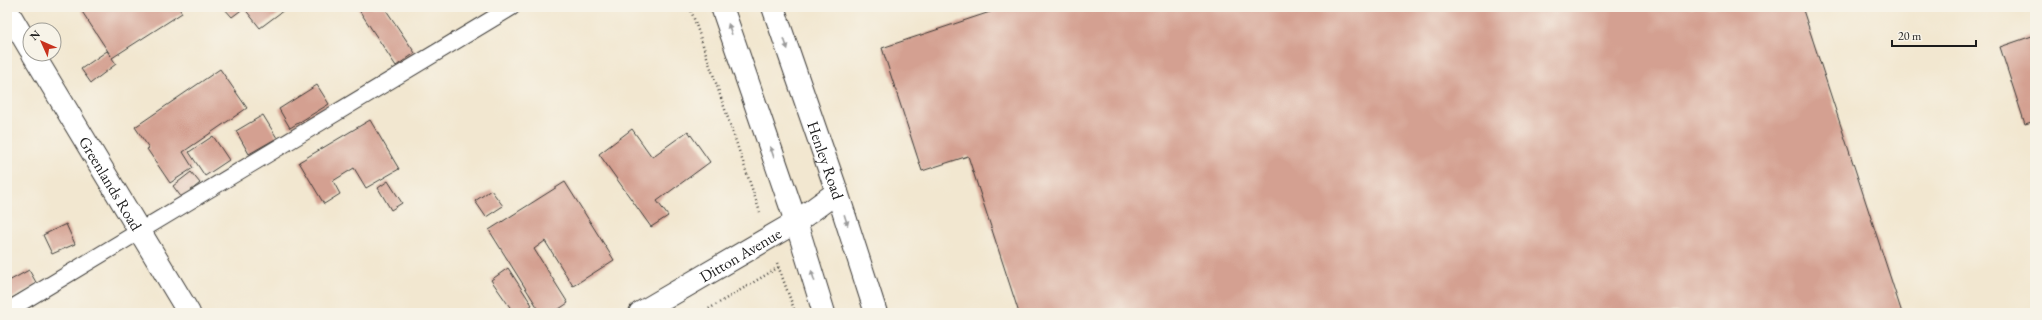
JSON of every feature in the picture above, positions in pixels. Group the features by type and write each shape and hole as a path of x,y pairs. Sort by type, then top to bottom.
{"main road":[{"path":"722,7 796,222 824,313"},
{"name":"Henley Road","path":"773,7 837,192 876,313"},
{"path":"7,10 22,35"},
{"name":"Greenlands Road","path":"38,62 189,313"},
{"name":"Ditton Avenue","path":"640,313 796,222 837,192"}],"lane":[{"path":"7,311 512,7"}],"path":[{"path":"690,7 795,313"},
{"path":"702,313 779,267"}],"building":[{"path":"86,7 178,7 182,13 112,58 116,64 91,83 81,69 107,51 111,56 81,10"},
{"path":"223,7 288,7 260,28 244,8 232,17"},
{"path":"357,7 384,7 415,53 396,66"},
{"path":"1005,7 1802,7 1902,313 1019,313 968,156 922,171 882,48"},
{"path":"2035,35 2035,121 2025,124 2000,47"},
{"path":"220,69 247,108 183,152 193,168 170,183 147,149 149,148 135,127"},
{"path":"317,85 329,104 290,128 279,109"},
{"path":"263,115 277,138 249,154 236,131"},
{"path":"370,120 399,169 366,188 354,168 333,181 340,194 324,204 299,162"},
{"path":"632,129 652,157 688,131 710,162 657,201 668,216 651,227 599,154"},
{"path":"213,136 229,160 205,176 189,152"},
{"path":"191,172 200,183 182,198 173,186"},
{"path":"388,181 402,203 391,210 378,188"},
{"path":"565,182 614,260 573,286 545,241 534,249 568,303 553,313 541,313 489,230"},
{"path":"491,190 503,206 486,217 475,201"},
{"path":"66,224 75,244 52,254 43,235"},
{"path":"508,268 532,305 521,313 514,313 491,280"},
{"path":"29,270 37,284 7,301 7,282"}]}
